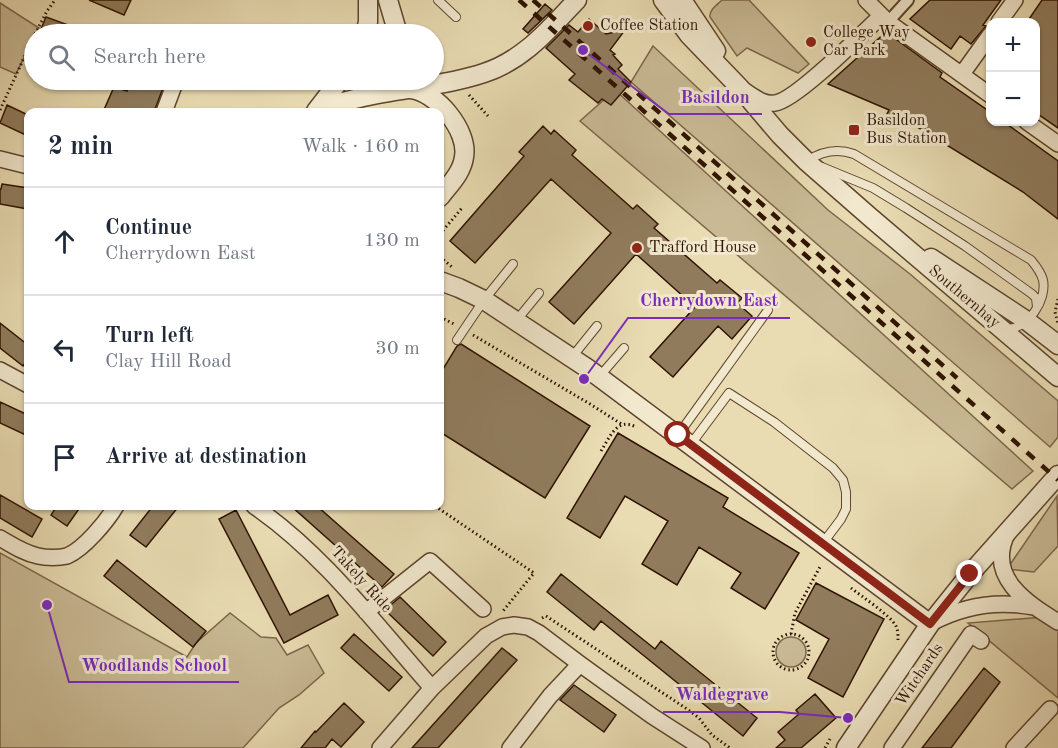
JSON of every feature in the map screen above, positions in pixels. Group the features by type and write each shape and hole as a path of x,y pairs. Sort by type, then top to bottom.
{"street":[{"path":"368,0 368,24"},
{"path":"388,0 395,24"},
{"path":"444,80 477,75 505,64 534,44 577,0"},
{"name":"Southernhay","path":"663,0 688,35 806,161 1058,377"},
{"name":"Southernhay","path":"682,0 740,88"},
{"path":"866,0 884,19 986,92"},
{"path":"740,88 768,103 777,103 787,99 908,0"},
{"path":"1002,18 1015,0"},
{"path":"962,74 986,41"},
{"path":"166,108 172,90"},
{"path":"318,108 332,90"},
{"path":"327,108 341,102 400,90"},
{"path":"411,90 422,92 443,108"},
{"path":"444,109 453,119 459,131 464,143 465,156 456,177 444,192"},
{"path":"1033,126 1058,144"},
{"path":"0,159 24,165"},
{"name":"Southernhay","path":"870,217 1032,314 1058,345"},
{"path":"444,283 484,300 572,357 930,624"},
{"path":"0,370 24,383"},
{"path":"838,744 966,578 1058,475"},
{"path":"0,538 41,557 66,556 88,540 113,510"},
{"name":"Takely Ride","path":"259,510 303,544 432,688"},
{"path":"1012,525 1002,546 1003,570 1017,592 1058,622"},
{"path":"366,612 430,561 483,609"},
{"path":"930,624 951,614 983,604 1011,604 1036,608"},
{"path":"380,748 432,688 486,636 498,629 514,625 528,627 539,633 652,716 702,748"},
{"name":"Witchards","path":"892,748 971,633 981,641"},
{"path":"510,748 550,696 580,664"},
{"path":"1014,748 1050,709"}],"lane":[{"path":"438,0 456,17"},
{"path":"806,161 829,151 842,150 854,154 1031,260 1043,279 1042,298 1032,314 1015,329 1006,329 995,324"},
{"path":"806,161 873,188 965,246 1036,298 1032,314"},
{"path":"457,340 484,300 513,264"},
{"path":"516,321 539,293"},
{"path":"684,439 768,310"},
{"path":"572,357 597,326"},
{"path":"599,377 624,348"},
{"path":"684,439 729,393 774,423 833,468 843,480 846,508 841,519 823,543"}],"path":[{"path":"40,24 46,11 55,0"},
{"path":"0,110 24,59"},
{"path":"469,94 488,116"},
{"path":"444,229 462,208"},
{"path":"444,260 453,267"},
{"path":"1058,299 1055,312 1058,324"},
{"path":"444,319 623,425"},
{"path":"602,451 615,429 630,424 638,428"},
{"path":"441,510 534,573 494,622 498,629"},
{"path":"791,634 795,613 821,565"},
{"path":"847,585 891,619 896,626 898,643"},
{"path":"785,634 791,634 802,638 809,653 808,659 801,668 789,670 778,665 773,654 775,642 785,634"},
{"path":"825,748 838,744"}],"shaded area":[{"path":"722,0 749,0 809,64 798,73 747,48 737,56 710,17 712,10"},
{"path":"0,3 33,24 24,24 24,58 16,74 0,67"},
{"path":"653,46 828,210 910,274 1058,401 1058,437 1050,447 631,82"},
{"path":"615,90 1033,471 1012,489 580,121"},
{"path":"1057,496 1058,546 1034,572 1007,569"},
{"path":"0,553 187,657 196,643 230,613 261,637 276,638 287,655 308,645 324,673 299,695 279,708 243,748 0,748"},
{"path":"1058,616 1058,698 968,623"},
{"path":"791,637 797,638 805,646 805,658 797,666 791,667 785,666 777,658 776,652 777,646 785,638"}],"building":[{"path":"89,0 131,0 124,15"},
{"path":"930,0 1001,0 986,18 983,25 986,26 971,44 960,36 951,49 910,19"},
{"path":"1042,0 1058,0 1058,128 1040,115 1040,18 1030,18"},
{"path":"545,4 552,10 528,33 523,29"},
{"path":"46,17 65,24 43,24"},
{"path":"589,19 606,34 625,30 610,50 622,65 618,69 631,82 611,105 602,99 598,103 569,80 575,74 546,48 569,25 578,32"},
{"path":"886,32 942,73 940,77 986,109 986,126 1010,126 1058,161 1058,219 1023,192 906,120 903,123 887,114 889,110 828,84"},
{"path":"113,90 162,90 156,108 105,108"},
{"path":"7,105 24,113 24,134 0,123"},
{"name":"Trafford House","path":"543,126 551,134 554,130 576,150 572,155 633,209 637,205 658,224 654,228 717,283 720,280 742,298 737,303 752,316 732,339 718,326 673,377 650,357 695,307 636,254 574,324 549,302 611,233 551,179 475,263 450,241 524,156 519,152"},
{"path":"2,184 24,187 24,208 0,204"},
{"path":"0,323 24,342 23,366 0,348"},
{"path":"461,344 590,426 545,498 444,435 444,367 457,346"},
{"path":"0,402 24,413 24,434 0,423"},
{"path":"618,433 728,498 723,507 799,553 765,609 731,588 741,573 699,547 677,585 642,564 668,521 625,496 600,538 567,518"},
{"path":"0,495 42,519 32,537 0,518"},
{"path":"54,510 78,510 67,526 51,515"},
{"path":"150,510 176,510 146,547 130,535"},
{"path":"236,510 290,615 328,595 338,615 284,643 219,519"},
{"path":"295,510 322,510 394,574 382,587"},
{"path":"117,560 206,631 193,647 104,576"},
{"path":"561,574 655,649 661,641 757,718 743,736 601,621 594,630 547,592"},
{"path":"816,583 884,619 843,697 808,678 829,639 796,620"},
{"path":"400,597 446,642 433,656 385,610"},
{"path":"354,634 402,677 389,691 341,648"},
{"path":"502,648 517,660 438,748 412,748"},
{"path":"984,668 1000,682 951,748 922,748"},
{"path":"574,685 616,715 604,732 560,700"},
{"path":"815,694 836,718 801,748 776,748 785,740 778,732 799,714 796,710"},
{"path":"344,703 364,722 341,747 332,739 325,748 301,748 315,731"}],"railway":[{"path":"519,0 1058,480"},
{"path":"533,0 957,378"}],"place":[{"name":"Coffee Station","path":"588,26"},
{"name":"College Way Car Park","path":"811,42"},
{"name":"Basildon","path":"583,50"},
{"name":"Basildon Bus Station","path":"854,130"},
{"name":"Trafford House","path":"637,248"},
{"name":"Cherrydown East","path":"584,379"},
{"name":"Woodlands School","path":"47,605"},
{"name":"Waldegrave","path":"848,718"}],"route":[{"path":"678,435 930,624 970,574"}]}
